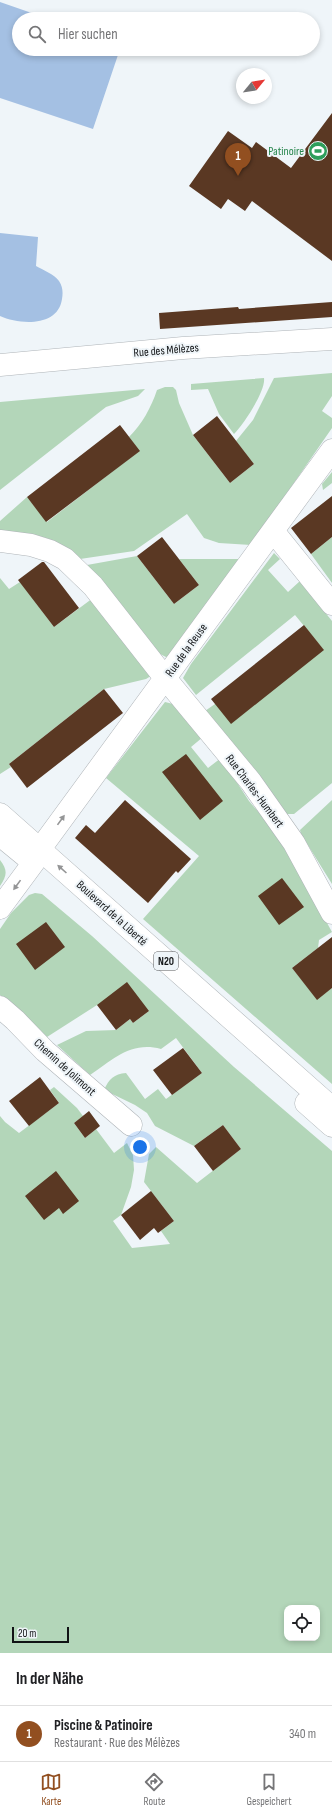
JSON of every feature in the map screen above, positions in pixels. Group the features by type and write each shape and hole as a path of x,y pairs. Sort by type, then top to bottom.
{"street":[{"name":"Rue des Mélèzes","path":"0,365 183,348 332,339"},
{"name":"Rue de la Reuse","path":"0,908 82,791 332,450"},
{"path":"273,531 332,604"},
{"path":"0,541 31,545 50,551 65,559 93,586 165,678"},
{"name":"Rue Charles-Humbert","path":"165,678 251,782 294,843 332,913"},
{"name":"Boulevard de la Liberté","path":"0,814 37,856 332,1126"},
{"name":"Boulevard de la Liberté","path":"0,834 37,856 332,1108"},
{"name":"Chemin de Jolimont","path":"0,1007 45,1051 131,1125"}],"green space":[{"path":"332,373 332,396 322,411 332,418 332,428 251,545 219,543 204,538 187,514 134,551 80,559 71,551 53,540 33,535 0,532 0,521 27,497 47,522 139,451 129,437 146,415 157,390 165,387 173,387 176,390 179,403 193,435 230,483 254,464 236,441 253,420 274,378"},
{"path":"264,378 264,384 258,399 248,416 234,434 219,414 208,389 191,390 191,384"},
{"path":"145,389 138,396 106,407 0,490 0,402"},
{"path":"332,472 332,483 323,490 322,484"},
{"path":"332,537 332,583 311,554"},
{"path":"274,553 280,559 268,570 288,592 300,581 332,621 332,783 294,814 287,814 205,711 215,704 323,649 295,615 196,695 183,678 191,664"},
{"path":"137,556 174,604 199,585 179,559 242,559 173,655 166,657 158,653 87,565"},
{"path":"0,578 9,589 20,582 54,627 93,598 154,674 146,679 104,689 9,764 11,767 0,774"},
{"path":"165,702 173,704 203,737 191,747 208,768 221,758 249,801 279,836 332,932 319,940 318,948 292,968 317,999 332,988 332,1084 143,919 199,856 106,778"},
{"path":"332,800 332,884 300,830"},
{"path":"0,860 6,873 0,886"},
{"path":"35,893 42,894 92,936 234,1067 332,1151 332,1653 0,1653 0,1116 19,1133 59,1103 50,1090 54,1087 77,1108 83,1116 74,1123 85,1138 96,1129 114,1153 127,1143 133,1155 134,1170 131,1187 121,1215 113,1221 132,1248 170,1244 161,1231 174,1221 144,1182 149,1154 156,1147 197,1183 241,1149 223,1125 194,1146 155,1126 147,1113 135,1105 104,1090 112,1078 126,1073 145,1099 158,1089 166,1099 202,1073 176,1038 161,1049 141,1047 132,1049 123,1053 90,1075 57,1045 86,1031 116,1030 130,1019 133,1023 149,1011 97,1005 47,1037 0,995 0,929 11,913 29,895"}],"water":[{"path":"0,2 29,12 12,12 12,56 118,56 93,129 0,98"},
{"path":"0,233 38,237 36,266 54,276 59,281 63,292 59,308 53,315 46,319 27,322 0,316"}],"building":[{"path":"332,113 332,261 252,201 245,211 228,199 221,209 189,186 228,131 252,148 256,142 291,168"},
{"path":"332,302 332,317 160,329 159,313"},
{"path":"217,416 254,464 230,483 193,435"},
{"path":"120,425 140,451 46,522 27,497"},
{"path":"332,496 332,537 311,554 291,528"},
{"path":"162,537 199,585 174,604 137,556"},
{"path":"44,562 79,608 54,627 18,580"},
{"path":"304,625 324,650 231,724 211,699"},
{"path":"104,689 123,713 27,788 9,764"},
{"path":"186,754 223,801 200,820 162,772"},
{"path":"125,800 191,859 178,873 176,871 148,903 75,838 86,825 95,833"},
{"path":"282,878 304,907 279,925 258,896"},
{"path":"46,922 65,947 35,970 16,944"},
{"path":"332,937 332,988 317,1000 292,968"},
{"path":"127,982 149,1011 133,1023 130,1019 116,1030 97,1005"},
{"path":"183,1048 202,1073 172,1095 153,1070"},
{"path":"40,1077 59,1103 29,1126 9,1101"},
{"path":"89,1111 100,1126 85,1138 74,1123"},
{"path":"223,1125 241,1149 213,1171 194,1146"},
{"path":"56,1171 79,1201 63,1214 59,1208 44,1220 25,1196"},
{"path":"151,1191 174,1221 158,1233 154,1228 140,1240 121,1215"}],"place":[{"name":"Patinoire","path":"318,151"},
{"name":"Piscine & Patinoire","path":"238,176"}]}
